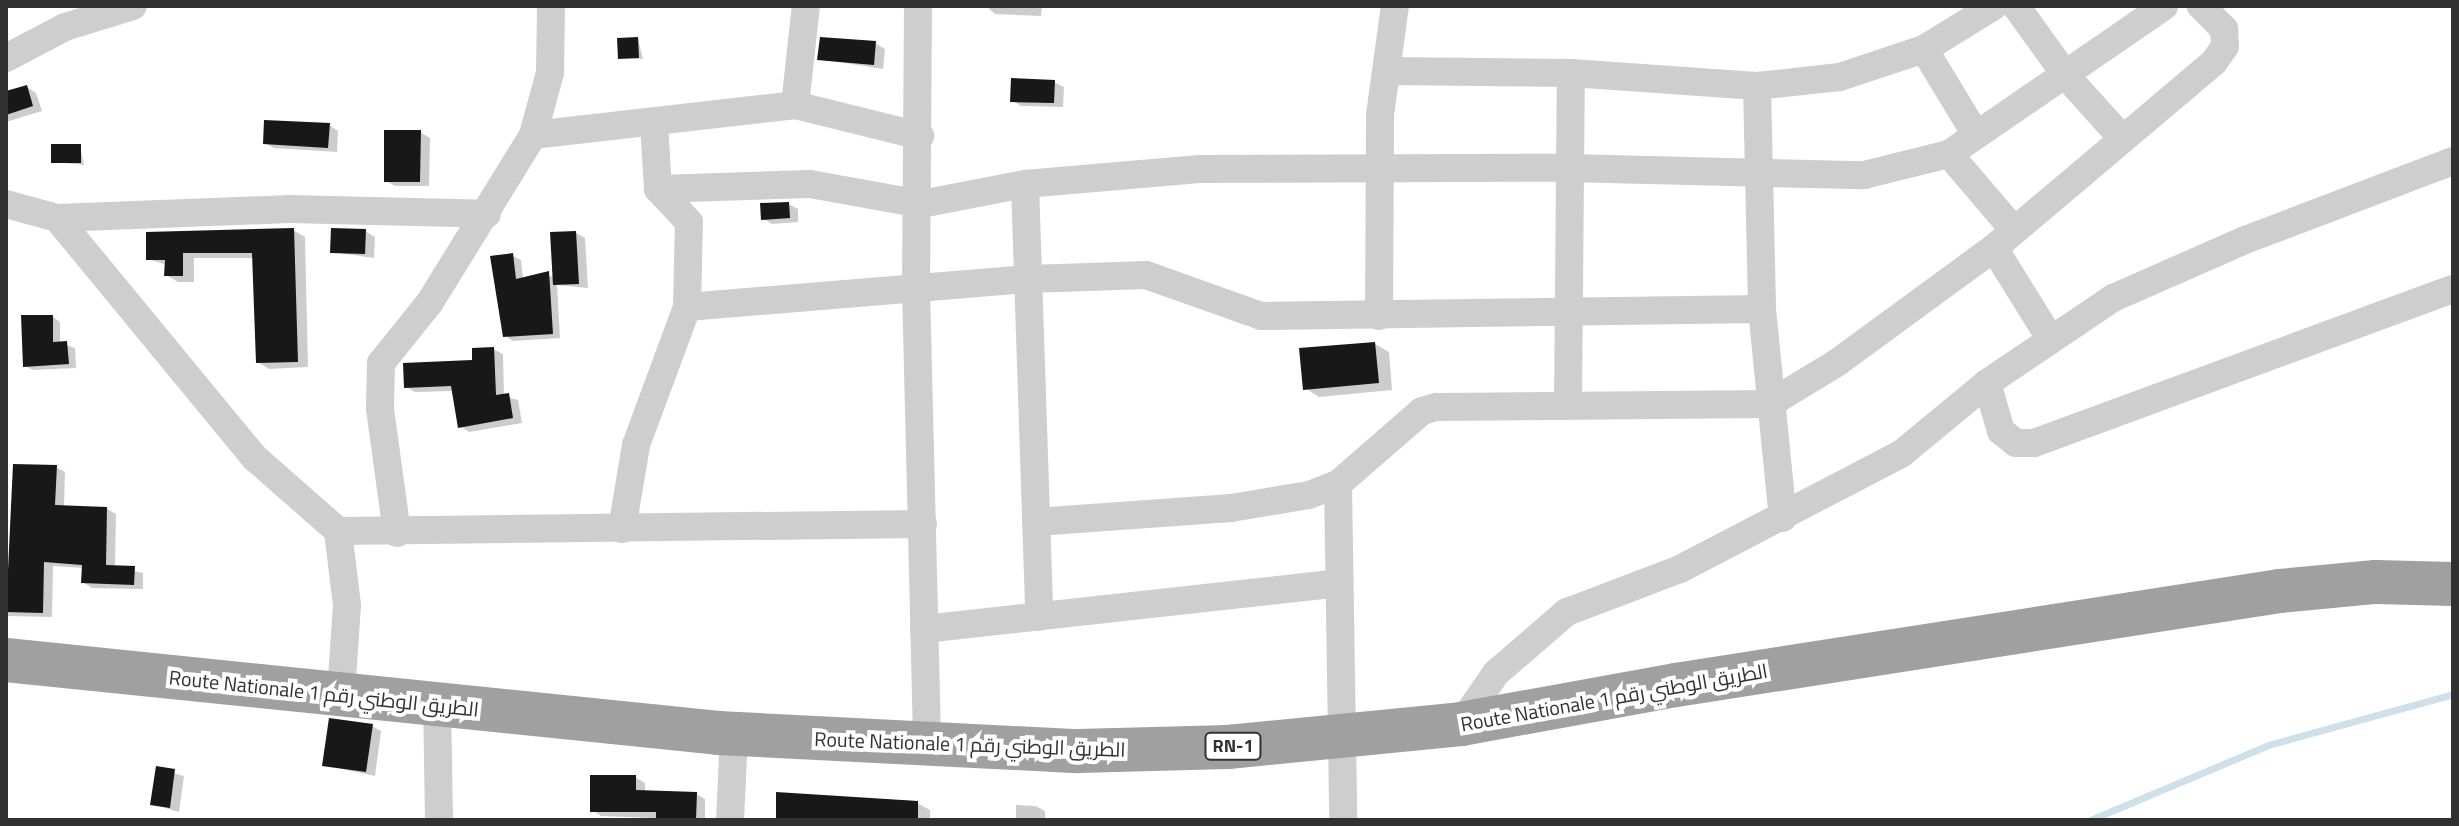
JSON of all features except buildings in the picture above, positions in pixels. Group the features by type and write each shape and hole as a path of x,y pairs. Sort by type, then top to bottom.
{"highway":[{"name":"Route Nationale الطريق الوطني رقم 1","path":"6,660 341,692 588,723 927,746 1078,751 1340,739 1461,724 1692,682 2280,591 2376,582 2453,584"}],"street":[{"path":"6,58 62,16 133,6"},
{"path":"397,533 380,409 381,363 430,302 533,135 550,73 551,6"},
{"path":"795,105 806,6"},
{"path":"918,6 921,204 916,287 927,746"},
{"path":"1379,316 1377,169 1395,6"},
{"path":"1388,71 1571,73 1757,86 1840,77 1924,49 1994,6"},
{"path":"2016,6 2067,77 2122,138"},
{"path":"658,189 810,184 921,204 1025,184 1199,169 1567,168 1864,175 1949,154 2067,77 2164,6"},
{"path":"1036,522 1231,508 1338,484 1422,411 1568,403 1769,404 1838,362 2004,239 2214,62 2225,46 2224,29 2201,6"},
{"path":"1924,49 1976,135"},
{"path":"1568,403 1571,315 1567,168 1571,73"},
{"path":"1757,86 1762,309 1769,404 1783,518"},
{"path":"533,135 795,105 920,136"},
{"path":"622,529 636,445 687,307 689,222 658,189 654,123"},
{"path":"1949,154 2004,239 2051,340"},
{"path":"1461,724 1496,673 1567,612 1680,569 1901,454 1987,383 2113,298 2245,240 2453,161"},
{"path":"1025,184 1039,617"},
{"path":"6,204 57,218 289,209 487,214"},
{"path":"57,218 255,458 338,531 397,533 923,524"},
{"path":"687,307 1030,279 1146,275 1261,316 1571,315 1762,309"},
{"path":"1987,383 2001,431 2016,443 2034,443 2453,289"},
{"path":"1338,484 1343,820"},
{"path":"338,531 347,605 341,692"},
{"path":"924,629 1338,583"},
{"path":"437,703 439,820"},
{"path":"730,820 734,734"}],"waterway":[{"path":"2090,820 2268,745 2453,694"}]}
